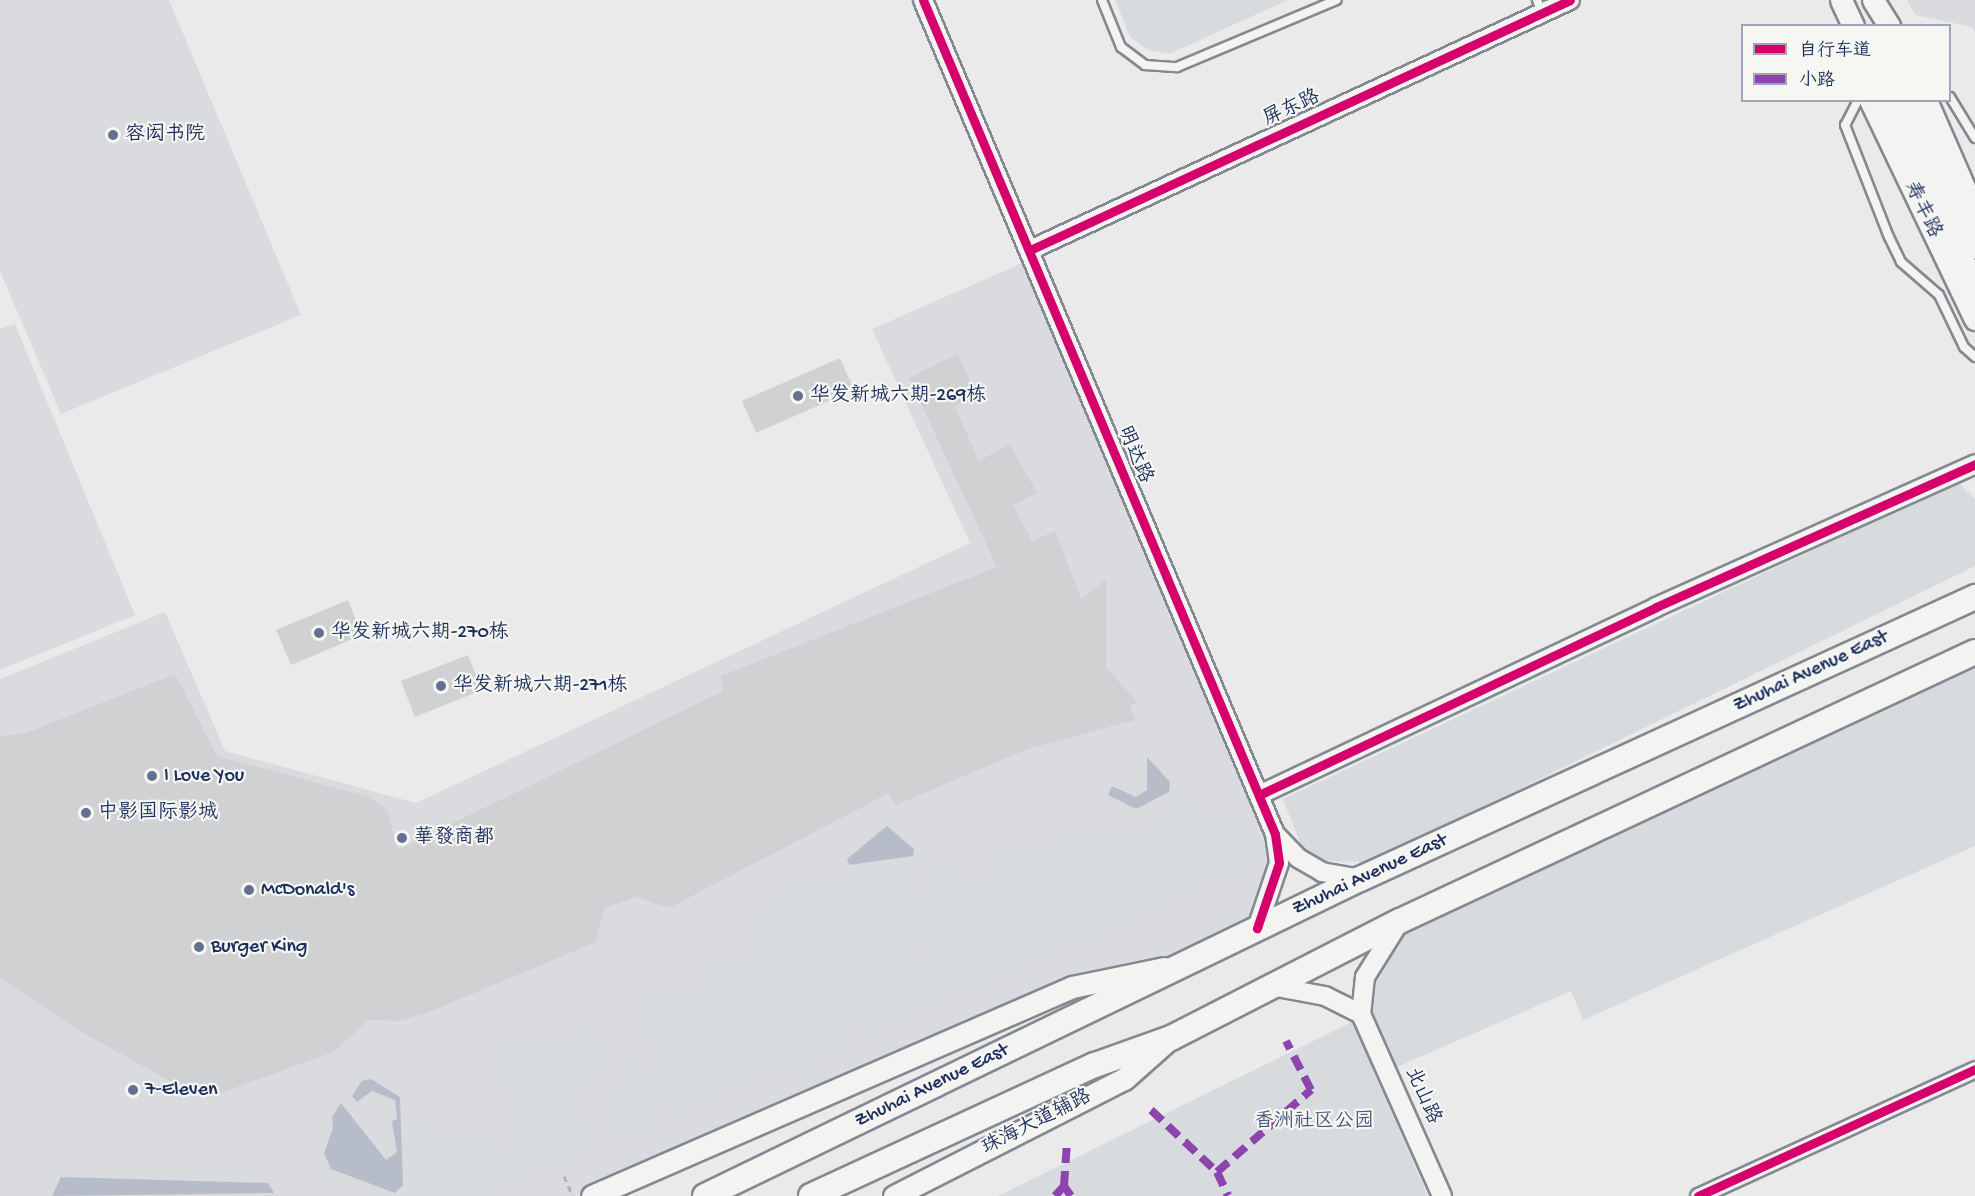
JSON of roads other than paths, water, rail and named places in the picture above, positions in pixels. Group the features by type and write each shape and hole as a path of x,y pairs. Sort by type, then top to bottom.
{"highway":[{"name":"Zhuhai Avenue East","path":"705,1196 1360,879 1975,597"},
{"path":"811,1196 1095,1065 1171,1038 1400,921 1975,652"}],"main road":[{"path":"1834,0 1840,24"},
{"path":"1840,0 1852,24"},
{"path":"1862,0 1873,24"},
{"path":"1873,0 1888,24"},
{"name":"寿丰路","path":"1871,102 1975,320"},
{"path":"1890,102 1975,286"},
{"path":"1909,102 1975,248"},
{"path":"1927,102 1975,212"},
{"path":"592,1196 1072,987 1179,965"},
{"name":"珠海大道辅路","path":"894,1196 1124,1079 1171,1038"}],"street":[{"name":"明达路","path":"923,0 1275,834 1279,863 1257,928"},
{"name":"屏东路","path":"1030,250 1540,6 1570,0"},
{"path":"1259,795 1656,607 1975,464"},
{"name":"明达路","path":"1275,834 1298,858 1322,872 1360,879"},
{"path":"1271,986 1324,996 1361,1014 1365,977 1400,921"},
{"name":"北山路","path":"1361,1014 1442,1196"},
{"path":"1698,1196 1975,1069"}],"lane":[{"path":"1102,0 1121,47 1145,65 1177,67 1336,0"},
{"path":"1951,99 1975,138"},
{"path":"1857,102 1845,125 1889,237 1901,262 1939,296 1964,346 1975,357"}],"place":[{"name":"容闳书院","path":"113,135"},
{"name":"华发新城六期-269栋","path":"798,396"},
{"name":"华发新城六期-270栋","path":"319,633"},
{"name":"华发新城六期-271栋","path":"441,686"},
{"name":"I Love You","path":"152,776"},
{"name":"中影国际影城","path":"86,813"},
{"name":"華發商都","path":"402,838"},
{"name":"McDonald's","path":"249,890"},
{"name":"Burger King","path":"199,947"},
{"name":"7-Eleven","path":"133,1090"}],"park label":[{"name":"香洲社区公园","path":"1314,1122"}]}
